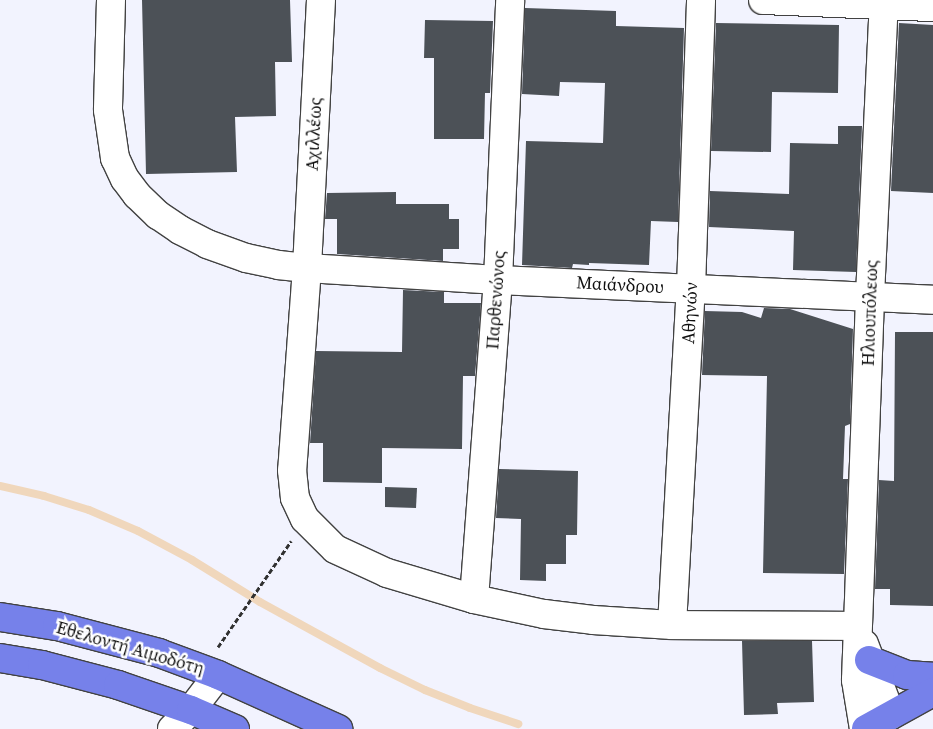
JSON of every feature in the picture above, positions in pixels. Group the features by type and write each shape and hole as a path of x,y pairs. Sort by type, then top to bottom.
{"main road":[{"name":"Εθελοντή Αιμοδότη","path":"0,616 108,638 211,672 338,729"},
{"path":"0,658 42,665 84,676 191,710 235,729"},
{"path":"869,660 907,675 933,677"},
{"path":"865,729 933,692"}],"street":[{"name":"Μαιάνδρου","path":"111,0 108,76 110,136 115,158 125,179 137,196 158,215 180,230 207,244 246,258 278,265 307,268 498,280 933,300"},
{"name":"Αχιλλέως","path":"305,519 295,498 292,484 307,268 321,0"},
{"name":"Παρθενώνος","path":"474,599 498,280 510,0"},
{"name":"Αθηνών","path":"672,625 692,288 701,0"},
{"path":"763,0 884,3 933,7"},
{"name":"Ηλιουπόλεως","path":"865,729 856,680 870,296 884,3"},
{"path":"305,519 335,549 354,560 387,573 474,599 544,614 593,620 672,625 858,626"},
{"name":"Ηλιουπόλεως","path":"858,626 869,660 891,715"},
{"path":"172,729 191,710 211,672"}],"path":[{"path":"211,672 305,519"}],"building":[{"path":"142,0 290,0 292,62 275,62 276,116 235,117 237,172 146,174"},
{"path":"525,8 616,11 616,26 684,28 678,222 651,221 649,265 589,263 589,265 573,264 572,268 522,265 526,141 603,143 605,83 560,82 559,96 522,94"},
{"path":"425,20 493,21 490,93 485,93 484,139 434,139 434,58 424,58"},
{"path":"716,23 839,25 838,93 772,92 771,152 711,151"},
{"path":"899,23 933,25 933,193 891,191"},
{"path":"838,126 862,126 856,272 793,270 794,231 709,227 710,191 789,194 790,143 838,144"},
{"path":"396,192 396,204 449,204 449,219 459,219 459,249 443,249 443,261 337,254 337,219 325,219 327,193"},
{"path":"403,290 444,292 444,303 481,303 475,376 463,376 462,449 382,448 382,483 323,482 323,443 310,443 316,351 402,352"},
{"path":"764,308 790,309 853,329 850,424 845,426 843,479 848,479 844,574 763,573 767,376 702,375 705,311 742,312 761,318"},
{"path":"895,332 933,332 933,606 890,605 890,589 875,589 879,480 894,481"},
{"path":"499,469 578,471 577,535 566,535 566,564 546,564 546,581 520,580 521,519 496,518"},
{"path":"385,487 417,488 416,508 385,507"},
{"path":"742,641 812,641 814,702 777,703 778,714 744,715"}],"waterway":[{"path":"0,486 44,496 89,510 138,531 192,560 260,602 380,668 425,690 518,724"}]}
